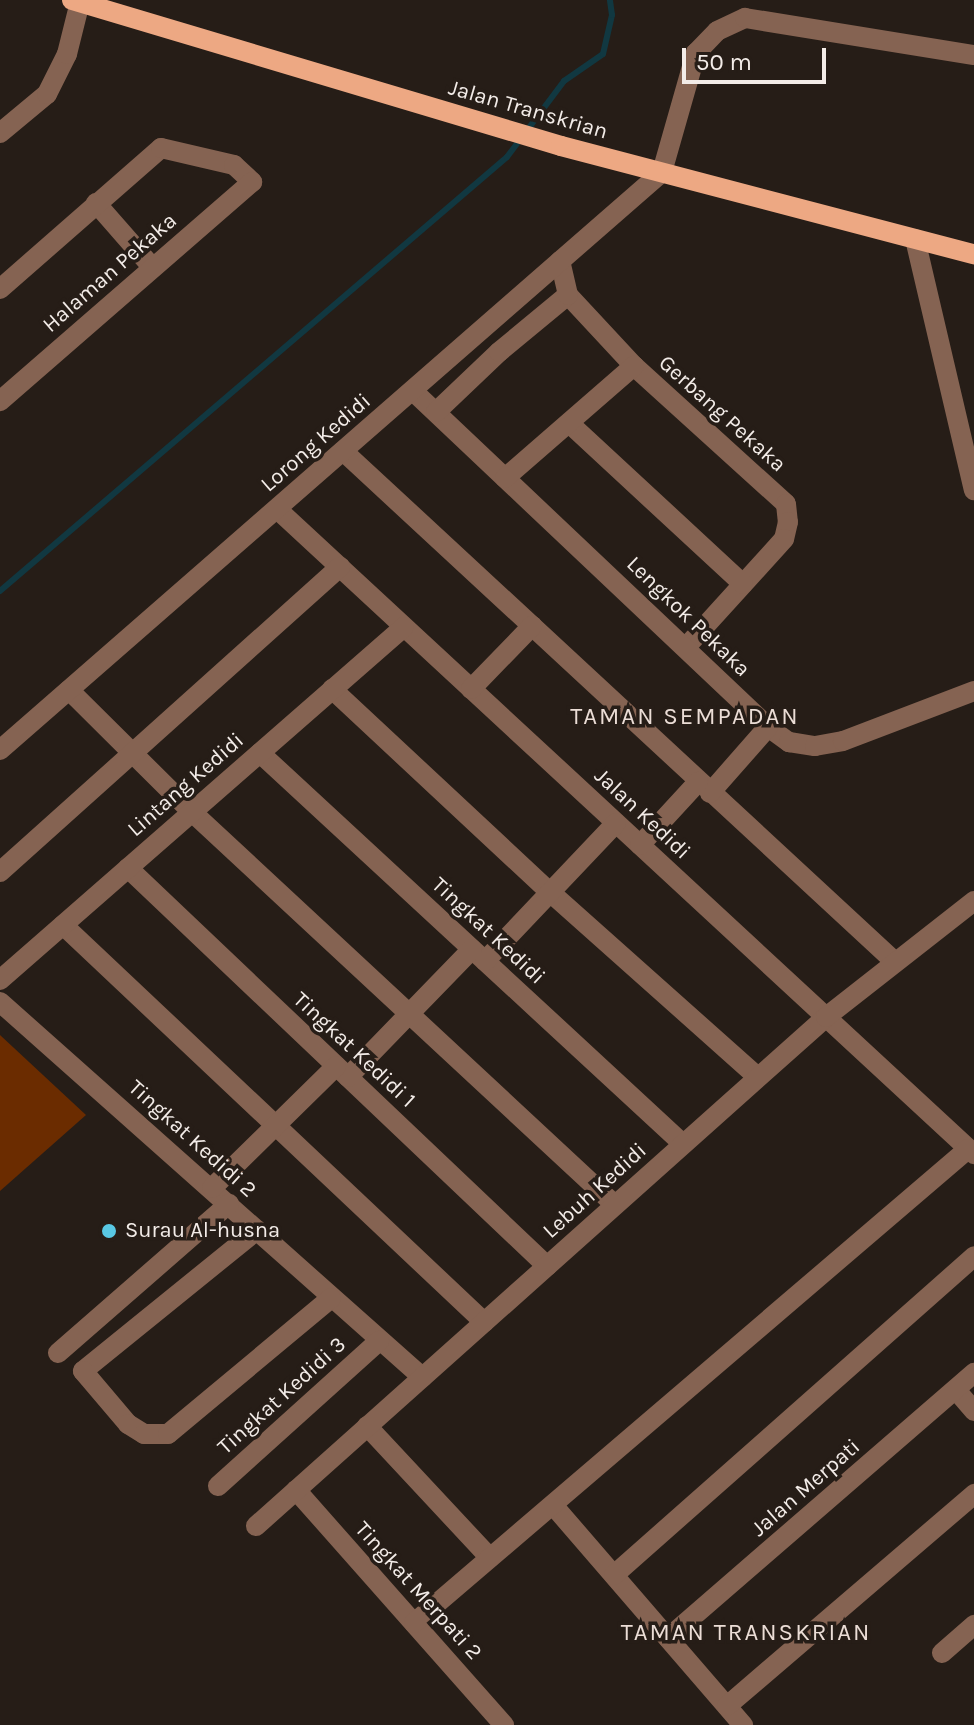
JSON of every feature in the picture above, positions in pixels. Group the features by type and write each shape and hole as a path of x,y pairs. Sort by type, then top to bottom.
{"main road":[{"name":"Jalan Transkrian","path":"76,1 561,146 974,254"}],"street":[{"path":"0,133 47,94 67,54 76,1"},
{"path":"662,172 696,53 717,31 745,18 974,55"},
{"name":"Halaman Pekaka","path":"0,401 252,182 234,165 161,148 96,203"},
{"name":"Lorong Kedidi","path":"0,750 662,172"},
{"path":"0,289 96,203 153,268"},
{"path":"915,239 974,490"},
{"path":"505,478 634,366 568,295 560,261"},
{"path":"436,412 568,295"},
{"name":"Gerbang Pekaka","path":"634,366 786,504 788,522 784,539 686,647"},
{"name":"Lengkok Pekaka","path":"413,391 768,727 789,742 815,746 829,744 974,691"},
{"path":"569,423 743,584"},
{"path":"343,451 894,961"},
{"name":"Jalan Kedidi","path":"277,509 971,1151"},
{"path":"0,872 340,567"},
{"path":"471,689 532,626"},
{"name":"Lintang Kedidi","path":"0,980 404,627"},
{"path":"332,689 550,892 758,1077"},
{"path":"69,690 192,812 615,1205"},
{"path":"640,845 768,727"},
{"name":"Tingkat Kedidi","path":"260,753 683,1144"},
{"path":"212,1188 275,1125 550,892 616,823"},
{"name":"Tingkat Kedidi 1","path":"128,868 547,1266"},
{"name":"Lebuh Kedidi","path":"256,1526 826,1017 974,901"},
{"path":"63,925 484,1322"},
{"name":"Tingkat Kedidi 2","path":"0,1002 422,1377"},
{"path":"414,1623 971,1151"},
{"path":"58,1353 229,1204"},
{"path":"257,1230 83,1371 128,1424 144,1434 168,1434 331,1298"},
{"path":"614,1575 974,1256"},
{"name":"Tingkat Kedidi 3","path":"218,1486 379,1341"},
{"name":"Jalan Merpati","path":"668,1638 974,1373"},
{"path":"956,1390 974,1411"},
{"path":"367,1426 490,1558"},
{"name":"Tingkat Merpati 2","path":"296,1490 504,1725"},
{"path":"727,1706 974,1494"},
{"path":"553,1505 743,1725"},
{"path":"942,1653 974,1625"}],"shaded area":[{"path":"0,1035 86,1115 0,1191"}],"waterway":[{"path":"0,591 507,157 564,81 603,54 612,15 610,0"}],"place":[{"name":"Surau Al-husna","path":"109,1231"}],"district":[{"name":"TAMAN SEMPADAN","path":"685,717"},
{"name":"TAMAN TRANSKRIAN","path":"746,1633"}]}
